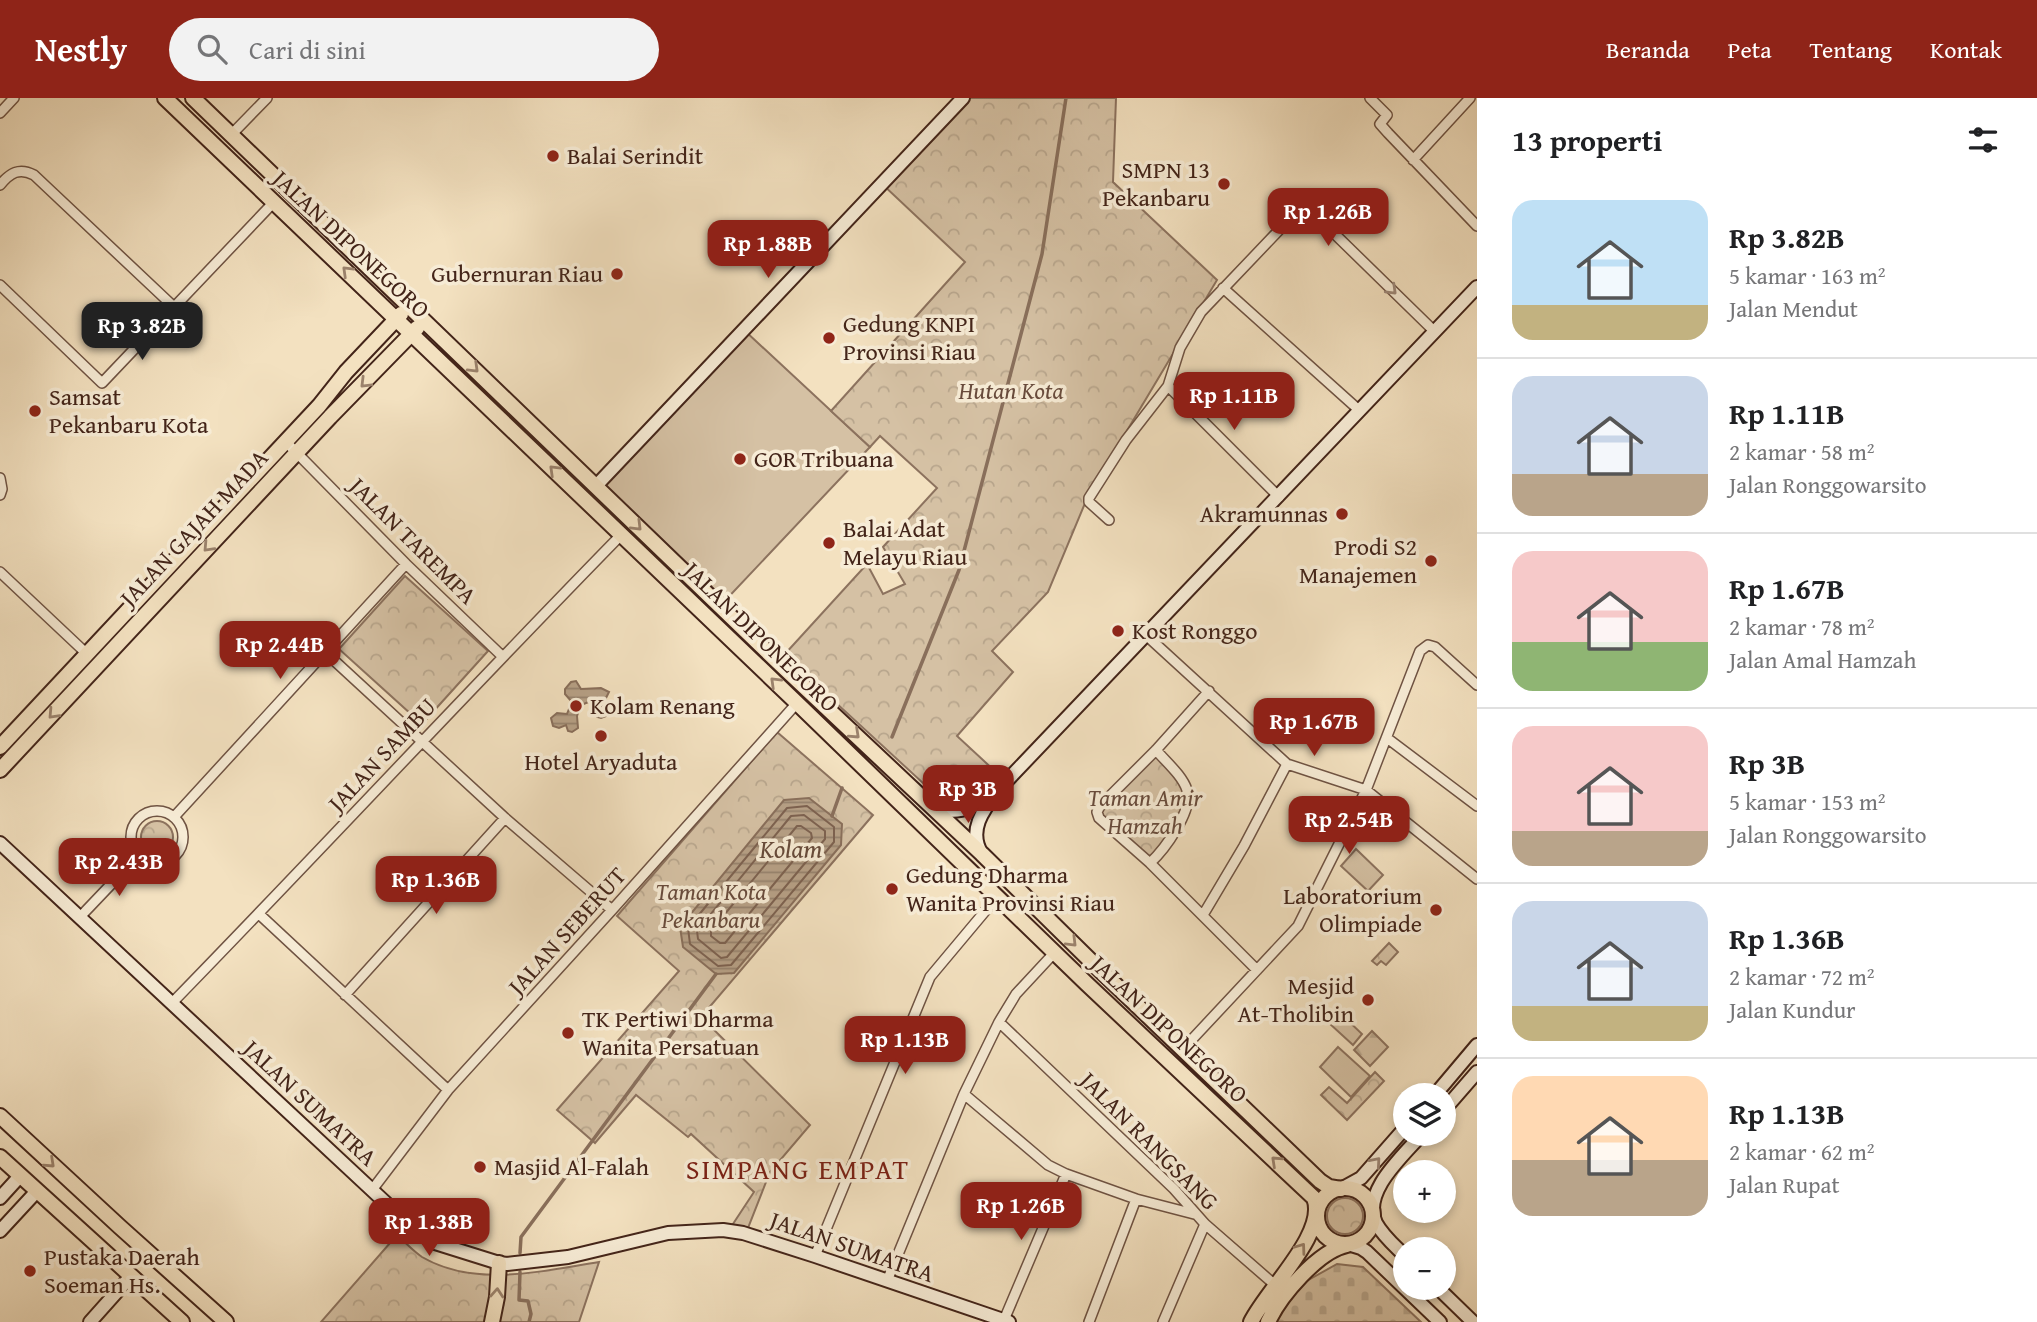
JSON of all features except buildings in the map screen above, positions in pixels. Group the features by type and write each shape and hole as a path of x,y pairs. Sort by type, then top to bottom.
{"main road":[{"name":"JALAN DIPONEGORO","path":"164,98 797,702 1087,984 1309,1192 1318,1212"},
{"name":"JALAN DIPONEGORO","path":"193,98 1320,1181 1329,1187 1341,1189"},
{"name":"JALAN GAJAH MADA","path":"1,766 99,664 291,447 346,372 409,305"},
{"name":"JALAN GAJAH MADA","path":"0,747 87,654 291,447 425,321"},
{"path":"681,591 692,579"},
{"path":"87,654 99,664"},
{"path":"1087,984 1100,970"},
{"path":"0,1116 226,1322"},
{"path":"0,1157 181,1322"},
{"path":"1251,1322 1310,1237 1320,1204 1325,1197 1341,1189 1363,1195 1372,1212 1372,1225 1368,1232 1356,1242 1331,1250 1317,1262 1275,1308 1268,1322"},
{"path":"1318,1212 1320,1228 1325,1236 1332,1241 1348,1244"},
{"path":"492,1322 499,1264"}],"street":[{"path":"0,113 14,98"},
{"path":"231,135 267,98"},
{"path":"596,486 963,98"},
{"path":"1370,98 1387,115 1380,124 1477,226"},
{"path":"1413,160 1470,98"},
{"path":"0,185 17,171 34,175 174,307"},
{"path":"0,285 102,383 274,202"},
{"path":"1109,520 1089,498 1126,440 1168,386 1180,348 1201,312 1304,204 1434,331"},
{"path":"982,854 976,839 977,823 999,789 1279,498 1477,287"},
{"path":"1223,288 1360,411"},
{"path":"1168,386 1279,498"},
{"name":"JALAN TAREMPA","path":"291,447 406,564 502,656"},
{"path":"0,478 0,495"},
{"name":"JALAN SAMBU","path":"172,1003 502,656 621,535"},
{"path":"174,817 406,564"},
{"path":"0,572 87,654"},
{"path":"1147,636 1287,764 1366,790 1477,879"},
{"path":"1183,1049 1298,926 1366,790 1420,650 1428,645 1435,647 1477,685"},
{"path":"326,653 505,818 612,910"},
{"path":"1209,691 1097,812 1100,818 1150,863 1257,970"},
{"name":"JALAN SEBERUT","path":"372,1190 448,1090 797,702"},
{"path":"1387,738 1477,806"},
{"path":"1150,863 1164,850 1189,801 1187,788 1156,750"},
{"path":"1203,915 1244,846 1287,764"},
{"path":"930,805 946,811 957,811 982,802 999,789"},
{"path":"158,811 174,817 183,832 181,848 176,855 170,860 153,864 138,856 130,841 134,823 149,812 158,811"},
{"path":"345,995 505,818"},
{"name":"JALAN SUMATRA","path":"0,843 372,1190 432,1241 499,1264 568,1256 668,1233 723,1230 743,1233 815,1255 1007,1321"},
{"path":"79,918 138,856"},
{"path":"815,1255 930,977 997,897"},
{"path":"259,914 448,1090"},
{"path":"887,1281 964,1094 999,1022 1016,994 1055,952"},
{"name":"JALAN RANGSANG","path":"999,1022 1174,1189 1205,1224 1275,1285"},
{"path":"1445,1083 1477,1045"},
{"path":"1456,1096 1477,1072"},
{"path":"964,1094 1048,1165 1136,1199 1196,1214"},
{"path":"1341,1189 1362,1178 1393,1143"},
{"path":"1393,1245 1382,1234 1372,1212 1376,1193 1384,1179 1412,1146"},
{"path":"1007,1321 1066,1174"},
{"path":"0,1198 20,1175"},
{"path":"0,1231 37,1191"},
{"path":"1088,1322 1136,1199"},
{"path":"1163,1322 1205,1224"},
{"path":"1348,1244 1367,1252 1440,1322"},
{"path":"90,1322 131,1276"},
{"path":"1450,1300 1473,1322"}],"green space":[{"name":"Hutan Kota","path":"959,98 1116,98 1113,182 1217,280 1088,496 1048,592 992,651 1013,672 957,736 997,773 970,795 947,799 937,796 784,655 867,564 883,594 905,584 883,547 937,488 880,436 870,447 831,411 965,262 881,183"},
{"name":"GOR Tribuana","path":"744,330 870,447 720,606 596,485"},
{"path":"405,576 488,651 422,724 339,649"},
{"name":"Taman Kota Pekanbaru","path":"777,732 873,815 701,1017 810,1125 770,1172 746,1233 729,1230 754,1192 691,1134 688,1137 636,1095 595,1143 557,1110 679,971 617,916"},
{"name":"Taman Amir Hamzah","path":"1156,750 1177,773 1189,801 1150,863 1099,818 1100,806"},
{"path":"157,821 168,826 173,837 168,848 157,853 146,848 141,837 146,826"},
{"path":"1356,849 1383,875 1368,891 1341,866"},
{"path":"1389,943 1398,952 1386,965 1381,961 1377,965 1372,961"},
{"path":"1340,1013 1362,1034 1353,1045 1330,1024"},
{"path":"1372,1031 1388,1047 1370,1066 1354,1050"},
{"path":"1338,1047 1370,1076 1351,1097 1320,1067"},
{"path":"1375,1072 1384,1081 1347,1120 1321,1095 1329,1087 1347,1103"},
{"path":"1345,1198 1358,1203 1363,1216 1358,1229 1345,1234 1332,1229 1327,1216 1332,1203"},
{"path":"397,1235 422,1257 442,1266 486,1275 531,1273 599,1262 579,1322 321,1322"},
{"path":"1337,1264 1363,1267 1393,1295 1393,1300 1398,1300 1421,1322 1274,1322 1303,1283"}],"water":[{"path":"576,681 581,689 601,688 609,692 604,702 606,716 597,717 594,712 595,704 591,701 581,705 577,716 578,728 572,732 568,731 566,725 559,728 553,726 551,718 557,713 567,714 572,702 565,694 565,689 571,682"},
{"name":"Kolam","path":"809,798 842,824 841,845 734,973 716,974 683,947 680,927 784,800"}],"waterway":[{"path":"892,737 959,570 1042,254 1066,98"},
{"path":"832,816 842,788"},
{"path":"520,1253 521,1237 716,974"},
{"path":"520,1272 519,1300 528,1301 531,1314 529,1322"}],"place":[{"name":"Balai Serindit","path":"553,156"},
{"name":"SMPN 13 Pekanbaru","path":"1224,184"},
{"name":"Gubernuran Riau","path":"617,274"},
{"name":"Gedung KNPI Provinsi Riau","path":"829,338"},
{"name":"Samsat Pekanbaru Kota","path":"35,411"},
{"name":"GOR Tribuana","path":"740,459"},
{"name":"Akramunnas","path":"1342,514"},
{"name":"Balai Adat Melayu Riau","path":"829,543"},
{"name":"Prodi S2 Manajemen","path":"1431,561"},
{"name":"Kost Ronggo","path":"1118,631"},
{"name":"Kolam Renang","path":"576,706"},
{"name":"Hotel Aryaduta","path":"601,736"},
{"name":"Gedung Dharma Wanita Provinsi Riau","path":"892,889"},
{"name":"Laboratorium Olimpiade","path":"1436,910"},
{"name":"Mesjid At-Tholibin","path":"1368,1000"},
{"name":"TK Pertiwi Dharma Wanita Persatuan","path":"568,1033"},
{"name":"Masjid Al-Falah","path":"480,1167"},
{"name":"Pustaka Daerah Soeman Hs.","path":"30,1271"}],"district":[{"name":"SIMPANG EMPAT","path":"798,1169"}]}
